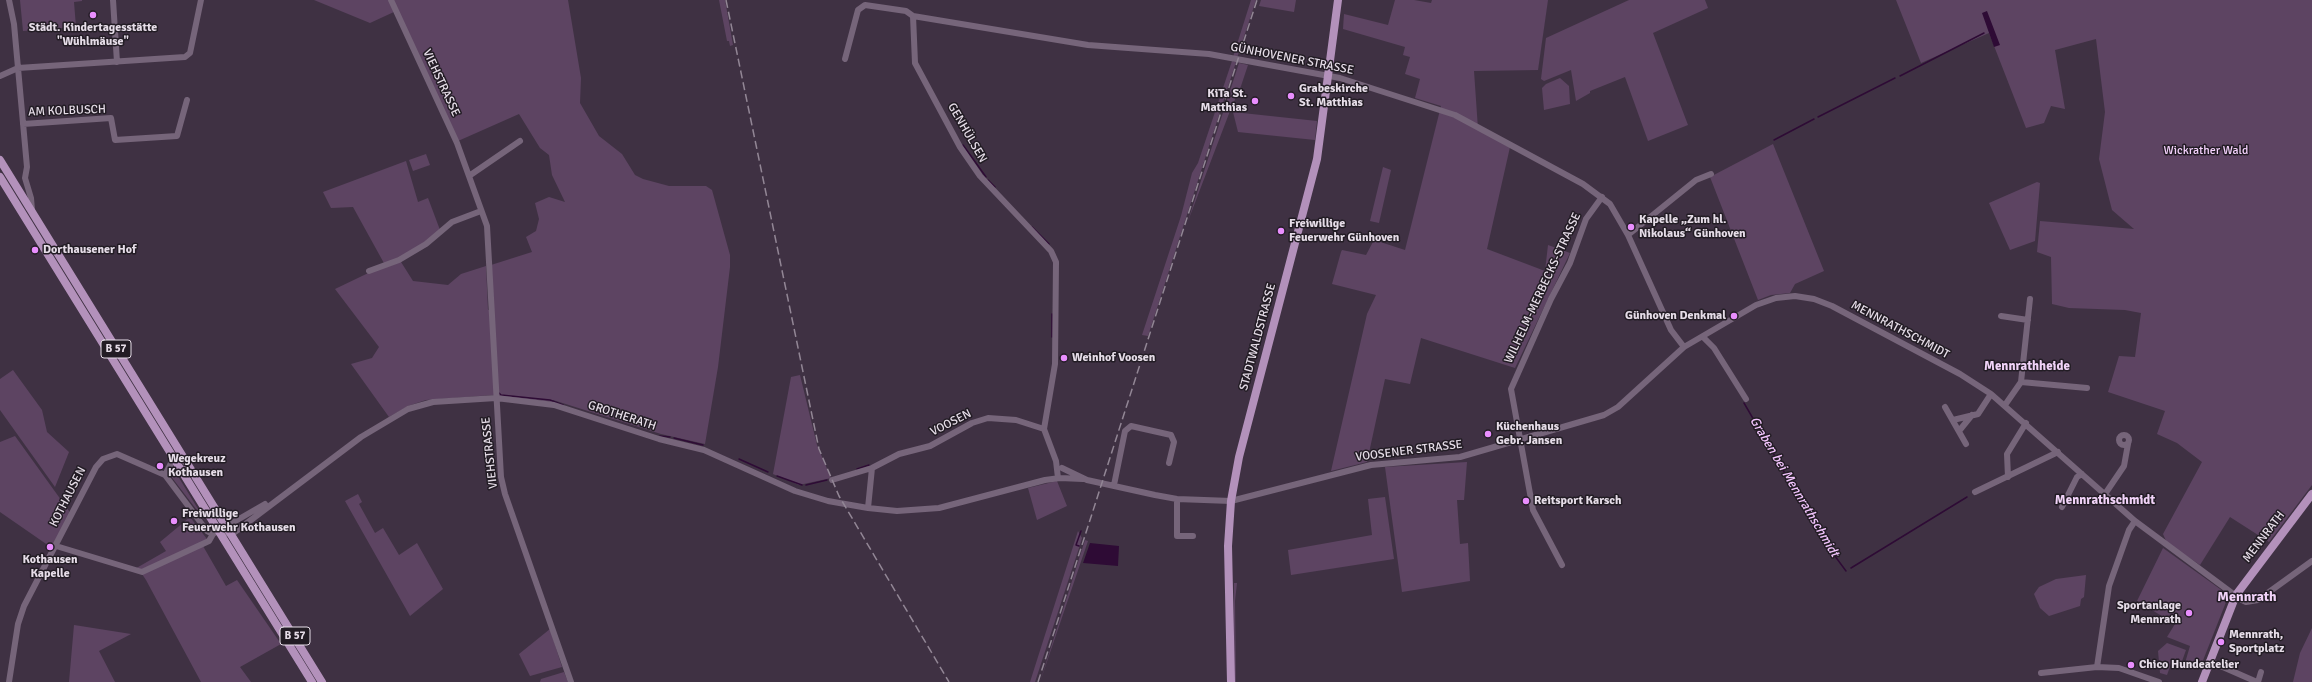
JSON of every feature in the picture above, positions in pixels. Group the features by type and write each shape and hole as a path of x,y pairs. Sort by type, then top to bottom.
{"main road":[{"name":"STADTWALDSTRASSE","path":"1231,682 1228,546 1231,501 1241,450 1317,159 1338,0"},
{"name":"B 57","path":"0,160 33,216 230,530 322,682"},
{"name":"B 57","path":"0,177 174,456 216,533 282,630 312,682"},
{"name":"MENNRATH","path":"2202,682 2236,595 2312,494"}],"street":[{"path":"9,0 14,24 27,167 25,178 31,198 33,216"},
{"path":"113,0 117,62"},
{"path":"0,76 18,68 185,57 190,53 201,0"},
{"name":"VIEHSTRASSE","path":"391,0 457,143 487,226 499,458 505,494 571,682"},
{"path":"845,59 858,10 864,3 906,11 913,16"},
{"name":"GÜNHOVENER STRASSE","path":"913,16 1088,45 1209,54 1340,78 1455,115 1583,184 1610,204 1628,235 1671,330 1684,347"},
{"name":"GENHÜLSEN","path":"913,16 915,63 964,152 980,176 1051,251 1056,262 1055,364 1044,430"},
{"name":"AM KOLBUSCH","path":"23,124 111,118 115,140 177,136 187,100"},
{"path":"469,176 520,141"},
{"path":"1628,235 1696,180 1711,174"},
{"name":"WILHELM-MERBECKS-STRASSE","path":"1520,438 1517,433 1511,388 1514,379 1570,263 1586,219 1602,198"},
{"path":"370,271 399,260 426,244 452,222 481,211"},
{"name":"VOOSENER STRASSE","path":"1231,501 1370,465 1460,457 1520,438 1604,415 1618,407 1684,347 1756,305 1776,298 1795,296"},
{"name":"MENNRATHSCHMIDT","path":"1795,296 1814,299 1832,306 1960,374 1991,394 2026,423 2135,520 2236,595"},
{"path":"2005,405 2021,382 2030,299"},
{"path":"2001,316 2028,320"},
{"path":"1703,337 1714,348 1746,398"},
{"path":"2021,382 2087,388"},
{"path":"1953,420 1978,414 1991,394"},
{"name":"GROTHERATH","path":"216,533 230,530 366,434 408,409 433,402 497,398 554,405 659,439 704,450 795,491 828,501 868,508 897,511 939,508 1058,478 1087,480"},
{"path":"1945,407 1966,444"},
{"path":"1959,431 1972,416"},
{"name":"VOOSEN","path":"832,480 872,468 899,454 930,446 972,423 988,418 1016,420 1044,430"},
{"path":"2008,477 2007,454 2026,423"},
{"path":"1114,485 1125,431 1131,426 1171,435 1174,442 1170,463"},
{"path":"1044,430 1056,461 1058,478"},
{"path":"1520,438 1533,510 1562,565"},
{"path":"2105,494 2124,466 2128,444"},
{"path":"1975,492 2058,452"},
{"name":"KOTHAUSEN","path":"9,682 18,624 24,606 96,467 103,459 117,454 165,475 207,531 216,533 209,541 140,573 56,546"},
{"path":"165,475 174,456"},
{"path":"1056,461 1062,468 1087,480 1176,499 1231,501"},
{"path":"868,508 872,468"},
{"path":"1062,468 1065,478"},
{"path":"2062,508 2077,478 2082,474"},
{"path":"1176,499 1177,536 1193,536"},
{"path":"2097,667 2109,586 2129,530 2135,520"},
{"path":"2236,595 2246,602 2258,600 2312,561"},
{"path":"2209,661 2257,682 2260,672"},
{"path":"2041,673 2097,667 2120,668 2160,682"}],"green space":[{"path":"20,0 82,0 74,2 76,27 23,31"},
{"path":"314,0 568,0 581,78 580,103 599,136 622,154 635,175 643,179 669,186 706,186 712,190 730,255 730,267 718,367 705,444 661,434 553,400 552,402 493,395 426,400 408,406 389,417 351,364 372,358 379,347 335,289 385,265 353,207 331,208 323,192 406,161 418,202 428,198 440,230 401,262 413,281 448,285 461,274 486,266 488,310 494,309 491,265 532,252 526,237 536,231 539,219 535,203 549,197 565,202 552,175 549,155 540,148 519,114 458,141 396,11 370,23"},
{"path":"719,0 725,0 733,45 730,46 729,41 727,41"},
{"path":"1251,0 1256,0 1237,58 1233,57"},
{"path":"1261,0 1296,0 1294,12 1259,6"},
{"path":"1395,0 1414,0 1431,3 1432,0 1548,0 1538,70 1474,71 1478,129 1510,147 1487,249 1545,271 1548,245 1570,253 1515,368 1421,338 1410,384 1385,379 1367,462 1331,471 1367,314 1376,295 1332,284 1341,252 1342,250 1366,255 1374,240 1405,250 1441,106 1415,98 1420,79 1405,74 1410,57 1403,55 1405,47 1343,29 1344,14 1388,25"},
{"path":"1629,0 1705,0 1708,8 1653,33 1688,125 1648,141 1625,77 1590,91 1590,93 1576,101 1571,70 1544,81 1541,79 1546,38"},
{"name":"Wickrather Wald","path":"1896,0 2312,0 2312,485 2269,542 2230,517 2200,565 2167,543 2163,534 2202,462 2177,443 2157,434 2165,411 2108,392 2119,356 2135,357 2141,313 2125,310 2069,308 2052,304 2051,257 2037,252 2040,221 2134,229 2112,210 2099,159 2105,112 2096,39 2055,50 2065,109 2051,106 2044,123 2026,128 1989,33 1921,63"},
{"path":"1232,61 1236,62 1148,336 1142,335 1181,216 1192,173 1198,163"},
{"path":"1239,63 1248,65 1188,221"},
{"path":"1560,78 1569,86 1570,104 1544,110 1542,88 1546,84"},
{"path":"1233,112 1317,121 1315,140 1238,132"},
{"path":"1773,144 1824,271 1795,284 1790,293 1771,295 1758,300 1710,177"},
{"path":"426,154 430,165 413,171 409,160"},
{"path":"1383,167 1391,170 1379,223 1370,221"},
{"path":"2037,182 2040,183 2035,241 2010,250 1989,203"},
{"path":"13,370 42,410 47,432 69,452 55,487 0,410 0,379"},
{"path":"800,375 817,445 831,478 799,485 773,474 791,377"},
{"path":"15,436 69,511 70,515 52,548 0,512 0,442"},
{"path":"1467,462 1464,500 1457,500 1460,544 1468,543 1470,581 1402,592 1385,467"},
{"path":"172,467 173,468 206,522 170,475"},
{"path":"1057,481 1067,506 1037,520 1028,488"},
{"path":"358,494 362,502 359,504 375,533 383,528 399,555 417,543 443,589 410,616 345,501"},
{"path":"1385,497 1394,559 1291,575 1288,550 1372,535 1368,499"},
{"path":"190,517 210,543 203,546 226,586 237,580 281,644 240,667 251,682 201,682 146,580 140,571 133,570 166,551 160,542"},
{"path":"1078,531 1082,538 1079,548 1035,682 1030,682"},
{"path":"1085,540 1088,541 1040,682 1053,641"},
{"name":"Sportanlage Mennrath","path":"2163,548 2227,594 2228,597 2200,668 2185,663 2190,646 2167,637 2175,624 2137,601"},
{"path":"2086,575 2084,597 2081,599 2080,606 2049,616 2040,608 2034,594 2039,587 2056,579"},
{"path":"1234,583 1237,583 1235,601 1236,682 1233,682"},
{"path":"74,625 131,634 99,651 115,682 69,682"},
{"path":"2312,628 2312,682 2293,682 2300,653"},
{"path":"550,629 562,667 530,676 519,654"},
{"path":"2167,643 2186,650 2181,664 2172,661 2167,675 2160,673 2158,651"},
{"path":"564,672 568,682 540,682 541,679"}],"shaded area":[{"path":"1987,11 2000,45 1994,47 1982,13"},
{"path":"1090,543 1119,546 1118,566 1083,563"}],"waterway":[{"path":"1900,76 1984,33"},
{"path":"1818,117 1895,78"},
{"path":"1774,140 1814,119"},
{"path":"963,145 986,177"},
{"path":"988,180 995,187"},
{"path":"1032,227 1049,244"},
{"path":"1052,314 1052,337"},
{"path":"499,393 501,395 550,400 563,405"},
{"name":"Graben bei Mennrathschmidt","path":"1744,403 1826,544 1846,571"},
{"path":"660,436 670,437"},
{"path":"674,438 703,445"},
{"path":"739,459 768,472"},
{"path":"857,469 869,465"},
{"path":"777,476 802,485"},
{"path":"806,485 827,480"},
{"name":"Graben bei Mennrathschmidt","path":"1851,568 1967,497"},
{"path":"1079,546 1076,545 1081,531"}],"railway":[{"path":"726,0 819,449 839,496 949,682"},
{"path":"1038,682 1257,0"}],"place":[{"name":"Städt. Kindertagesstätte \"Wühlmäuse\"","path":"93,15"},
{"name":"Grabeskirche St. Matthias","path":"1291,96"},
{"name":"KiTa St. Matthias","path":"1255,101"},
{"name":"Kapelle „Zum hl. Nikolaus“ Günhoven","path":"1631,227"},
{"name":"Freiwillige Feuerwehr Günhoven","path":"1281,231"},
{"name":"Dorthausener Hof","path":"35,250"},
{"name":"Günhoven Denkmal","path":"1734,316"},
{"name":"Weinhof Voosen","path":"1064,358"},
{"name":"Küchenhaus Gebr. Jansen","path":"1488,434"},
{"name":"Wegekreuz Kothausen","path":"160,466"},
{"name":"Reitsport Karsch","path":"1526,501"},
{"name":"Freiwillige Feuerwehr Kothausen","path":"174,521"},
{"name":"Kothausen Kapelle","path":"50,547"},
{"name":"Sportanlage Mennrath","path":"2189,613"},
{"name":"Mennrath, Sportplatz","path":"2221,642"},
{"name":"Chico Hundeatelier","path":"2131,665"}],"district":[{"name":"Mennrathheide","path":"2027,367"},
{"name":"Mennrathschmidt","path":"2105,501"},
{"name":"Mennrath","path":"2247,597"}]}
